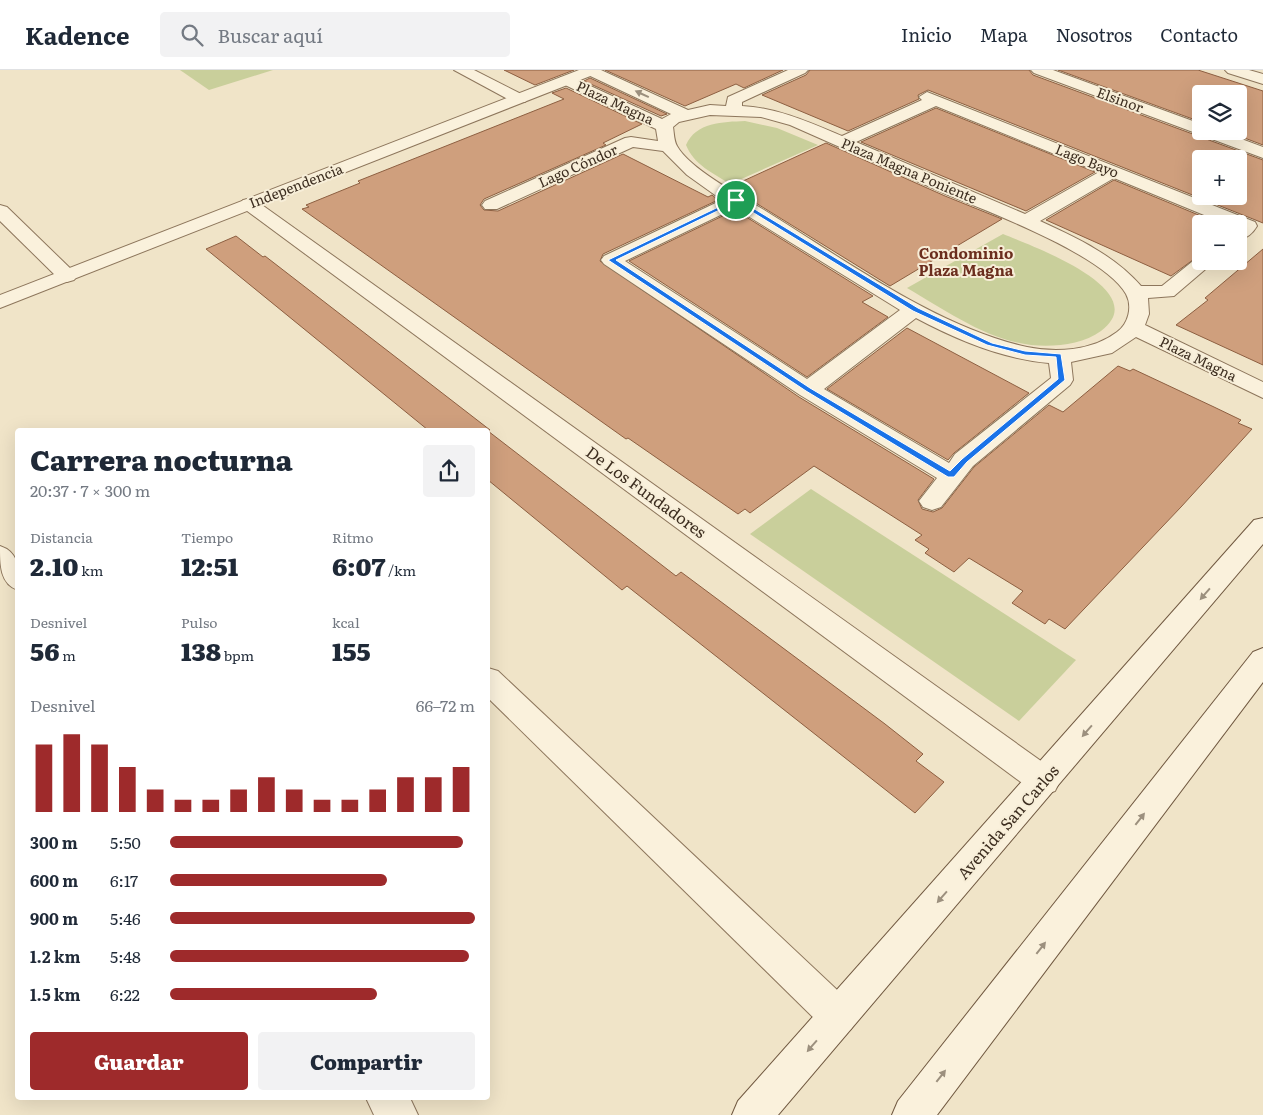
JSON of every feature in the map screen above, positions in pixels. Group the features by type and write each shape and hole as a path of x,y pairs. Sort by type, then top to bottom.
{"street":[{"path":"462,70 519,98"},
{"name":"Independencia","path":"0,302 592,70"},
{"name":"Plaza Magna","path":"592,70 686,115"},
{"path":"734,110 734,100 800,70"},
{"name":"Elsinor","path":"1038,70 1192,127"},
{"path":"1233,70 1263,80"},
{"name":"Plaza Magna","path":"566,80 664,126"},
{"name":"Lago Bayo","path":"842,142 931,99 1113,172 1210,215"},
{"name":"Plaza Magna Poniente","path":"664,126 674,118 710,110 762,112 796,122 1026,221 1110,266 1136,292"},
{"path":"664,126 668,147 693,171 736,200 915,310 990,344 1025,353 1059,355 1097,350 1119,340 1134,328 1139,316 1140,305 1136,292 1167,292 1194,270"},
{"name":"Elsinor","path":"1228,140 1263,153"},
{"name":"Lago Cóndor","path":"492,207 631,142 668,147"},
{"path":"1026,221 1113,172"},
{"path":"736,200 611,260 808,390 951,475"},
{"name":"De Los Fundadores","path":"249,204 1044,781"},
{"path":"0,211 67,276"},
{"path":"808,390 915,310"},
{"name":"Plaza Magna","path":"1134,328 1263,391"},
{"path":"932,501 964,460 1062,380 1059,355"},
{"name":"Avenida San Carlos","path":"752,1115 1263,528"},
{"path":"0,556 15,576"},
{"path":"912,1115 1263,660"},
{"path":"490,682 838,1016"},
{"path":"387,1100 398,1115"}],"green space":[{"path":"180,70 273,70 209,90"},
{"path":"745,121 777,128 818,145 730,184 699,163 689,152 686,145 696,132 703,128 719,123"},
{"path":"1003,234 1060,259 1082,271 1101,285 1113,300 1114,316 1101,331 1077,342 1058,345 1031,345 1015,342 982,331 907,288"},
{"path":"811,489 1076,660 1019,721 750,534"}],"building":[{"path":"504,70 574,70 535,85"},
{"path":"605,70 783,70 744,88 736,84 685,106"},
{"path":"810,70 1029,70 1033,75 1192,134 1192,140 1209,140 1236,150 1192,150 1192,195 928,90 918,95 919,99 848,131 762,95 806,75"},
{"path":"1058,70 1198,70 1244,85 1192,85 1192,119"},
{"path":"590,78 667,114 661,116 584,81"},
{"path":"1247,86 1263,91 1263,145 1247,139"},
{"path":"566,88 642,124 603,143 606,145 484,199 480,205 484,210 498,211 623,154 708,197 712,195 718,200 603,254 600,261 799,397 934,479 918,500 922,509 933,512 942,508 974,467 1049,405 1063,412 1118,366 1130,371 1133,369 1214,407 1241,420 1238,423 1252,429 1065,629 1049,619 1045,624 1012,603 1023,591 969,558 954,572 925,553 929,549 915,540 922,535 814,466 750,513 745,509 738,514 628,438 626,439 302,209 309,207 306,205 360,183 358,181 564,99 552,93"},
{"path":"936,108 1095,172 1026,211 861,142"},
{"path":"826,143 1002,219 890,286 730,187"},
{"path":"1247,154 1263,160 1263,223 1247,215 1218,205 1247,205"},
{"path":"1114,180 1199,215 1192,215 1192,261 1171,276 1046,220"},
{"path":"735,210 873,296 862,302 888,317 807,377 629,261"},
{"path":"236,236 263,257 265,256 487,428 426,428 206,249"},
{"path":"1263,249 1263,365 1176,325 1208,300 1205,298 1238,270 1247,270 1247,263"},
{"path":"907,328 1029,393 954,453 948,460 827,389"},
{"path":"490,433 676,576 681,572 885,724 923,754 916,761 944,782 915,813 627,586 622,590 490,482"}],"district":[{"name":"Condominio Plaza Magna","path":"966,262"}],"route":[{"path":"736,200 915,310 990,344 1025,353 1059,355 1062,380 1050,392 964,460 951,475 808,390 611,260 736,200"}]}
